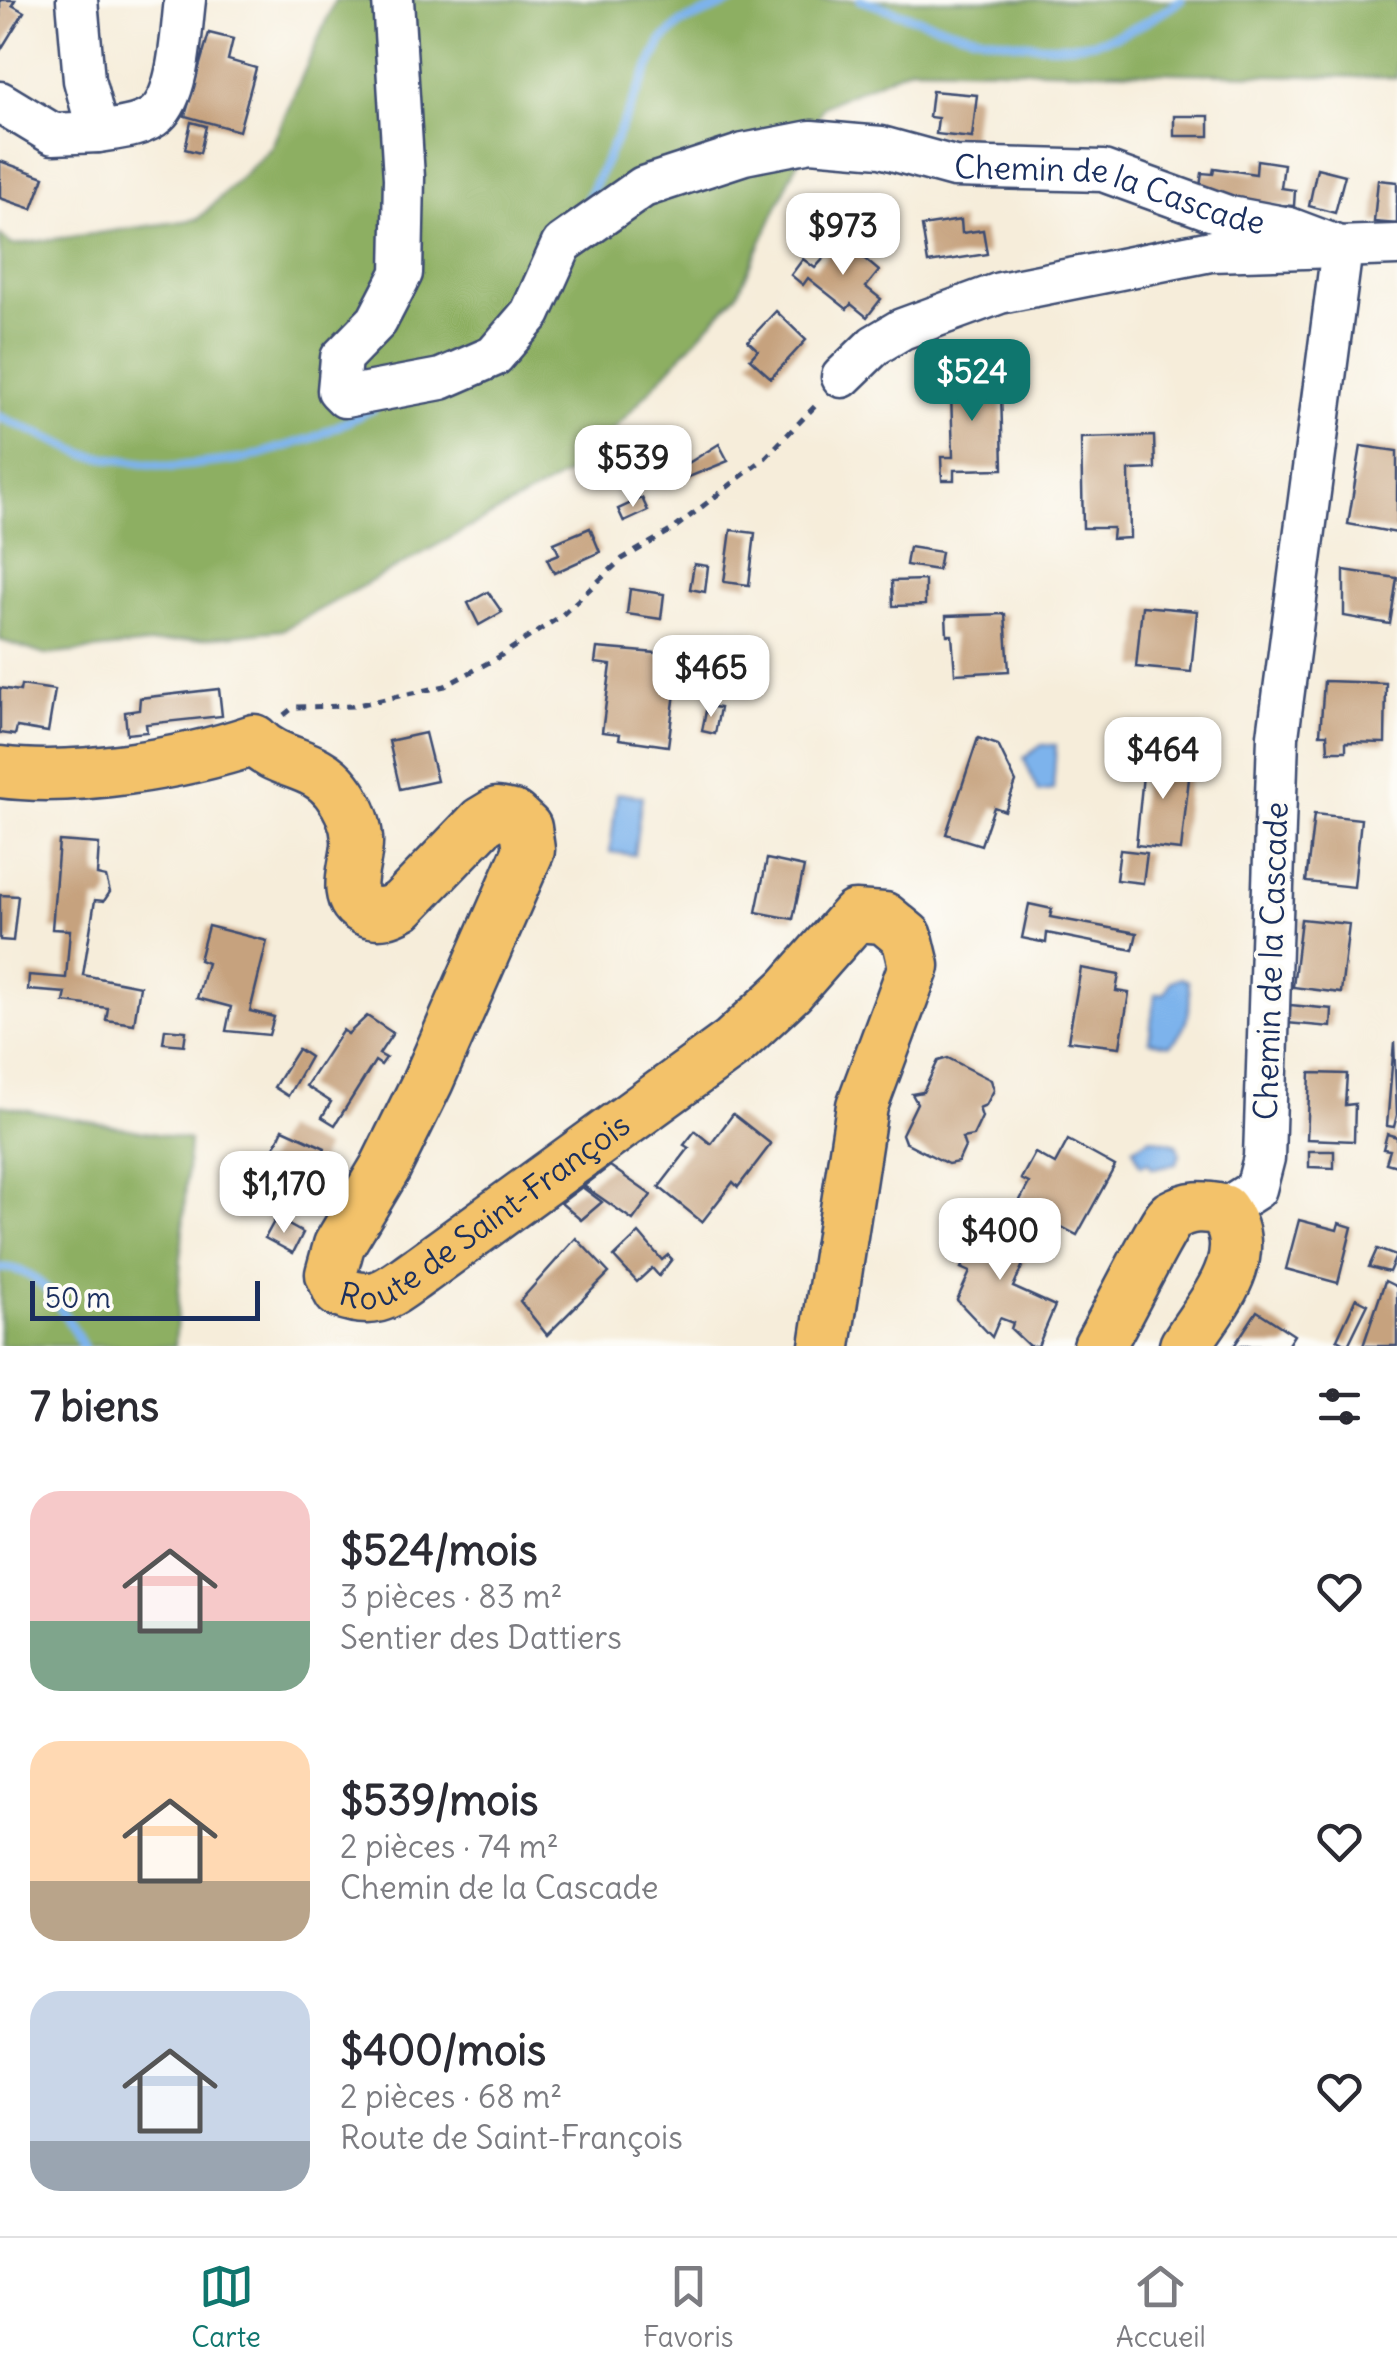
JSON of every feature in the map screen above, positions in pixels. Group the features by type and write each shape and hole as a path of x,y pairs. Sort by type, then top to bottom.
{"main road":[{"path":"0,772 35,776 109,768 216,753 254,740"},
{"name":"Route de Saint-François","path":"254,740 266,753 320,770 349,808 357,840 350,890 360,906 370,912 386,914 402,905 497,813 513,816 526,828 530,850 504,917 385,1168 338,1246 332,1274 339,1292 361,1300 381,1297 422,1270 733,1044 790,990 855,916 884,918 908,937 914,966 862,1106 825,1346"},
{"path":"1099,1346 1126,1303 1166,1218 1195,1205 1223,1210 1235,1227 1239,1244 1236,1264 1185,1346"}],"street":[{"path":"77,0 84,80 98,132"},
{"path":"0,102 53,134 133,126 158,113 174,78 185,0"},
{"name":"Chemin de la Cascade","path":"393,0 404,178 402,273 377,321 341,358 338,390 345,396 441,379 494,356 531,312 562,244 643,187 744,154 811,141 881,147 954,167 1103,171 1230,217 1289,228 1342,248 1278,736 1264,1158 1256,1189 1223,1210"},
{"path":"842,377 875,346 902,329 1000,293 1211,251 1397,244"}],"path":[{"path":"254,740 294,707 353,706 445,686 497,658 561,616 622,558 672,530 765,458 842,377"}],"green space":[{"path":"335,0 1397,0 1397,78 911,67 823,106 738,293 580,467 282,630 45,655 0,640 0,235 12,245 198,219 271,148"},
{"path":"0,1105 189,1140 175,1346 0,1346"}],"water":[{"path":"1042,745 1056,745 1053,790 1038,792 1024,758"},
{"path":"617,793 642,796 634,855 610,852"},
{"path":"1171,981 1188,981 1190,998 1181,1031 1170,1045 1149,1041 1155,994 1165,993"},
{"path":"1151,1138 1177,1144 1180,1155 1175,1164 1152,1168 1149,1162 1141,1165 1133,1148"}],"building":[{"path":"0,0 15,0 12,5 24,12 0,51"},
{"path":"209,33 233,39 228,60 256,68 239,131 185,116"},
{"path":"932,91 977,95 972,138 936,134 938,118 929,117"},
{"path":"1174,116 1209,116 1209,136 1174,136"},
{"path":"191,122 206,126 200,153 185,149"},
{"path":"1257,160 1284,164 1281,188 1295,190 1294,206 1198,200 1202,173 1213,174 1214,168 1256,174"},
{"path":"0,161 44,177 32,209 0,198"},
{"path":"1317,168 1345,175 1335,213 1309,206"},
{"path":"1378,180 1397,182 1397,224 1374,222"},
{"path":"961,220 962,233 983,230 987,254 928,263 922,226"},
{"path":"841,239 879,271 866,287 881,299 867,317 851,304 847,309 808,278 803,285 791,275 803,259 815,268"},
{"path":"776,311 806,340 771,378 750,359 758,350 748,341"},
{"path":"978,370 978,390 1001,390 1003,469 954,470 954,480 942,480 941,457 953,457 951,392 938,393 938,371"},
{"path":"1154,436 1155,469 1129,470 1130,538 1112,539 1113,528 1083,528 1081,438"},
{"path":"719,444 728,461 684,479 679,469"},
{"path":"1361,446 1397,451 1397,533 1348,524"},
{"path":"642,498 648,511 624,522 618,509"},
{"path":"590,528 600,552 554,573 547,559 559,554 554,543"},
{"path":"731,530 755,533 749,585 724,582"},
{"path":"909,547 941,552 938,570 906,565"},
{"path":"694,564 708,566 705,592 690,589"},
{"path":"1344,570 1397,578 1390,624 1344,616"},
{"path":"925,580 925,605 893,606 892,581"},
{"path":"630,589 664,594 661,619 627,614"},
{"path":"488,592 502,612 479,625 468,603"},
{"path":"1142,606 1197,611 1191,672 1136,667"},
{"path":"1005,614 1009,671 955,674 952,635 947,635 946,616"},
{"path":"597,648 680,655 668,746 619,739 620,734 602,732 611,665 595,663"},
{"path":"1324,681 1386,683 1385,743 1346,742 1346,751 1328,751 1327,734 1320,734"},
{"path":"21,685 55,690 48,732 17,727 15,735 0,733 0,688 20,691"},
{"path":"219,689 222,716 146,724 147,732 127,734 125,712 139,710 140,698"},
{"path":"707,706 720,708 715,734 702,731"},
{"path":"425,733 437,781 400,789 389,741"},
{"path":"978,738 998,745 1016,782 1005,811 994,807 981,845 946,834"},
{"path":"1145,755 1191,760 1181,850 1136,845"},
{"path":"1314,814 1361,819 1354,887 1306,882"},
{"path":"59,841 99,844 97,875 106,877 110,892 104,901 95,900 83,975 140,986 134,1024 106,1020 108,1008 64,1002 66,993 28,990 29,975 66,978 70,930 52,929"},
{"path":"1120,850 1147,853 1143,883 1116,880"},
{"path":"767,859 804,867 793,919 756,912"},
{"path":"0,895 18,896 13,941 0,940"},
{"path":"1029,904 1052,909 1050,917 1137,933 1133,950 1047,933 1046,943 1022,938"},
{"path":"1301,919 1349,924 1341,993 1293,987"},
{"path":"208,926 267,941 250,1011 274,1017 269,1035 226,1031 231,1007 197,998 207,963 199,960"},
{"path":"1081,968 1119,975 1116,991 1129,993 1120,1047 1068,1041"},
{"path":"1290,1005 1332,1009 1331,1027 1276,1022 1277,1008 1290,1009"},
{"path":"367,1016 393,1033 379,1054 386,1058 381,1065 375,1061 335,1125 322,1117 331,1102 306,1086 343,1030 348,1034"},
{"path":"165,1029 186,1031 184,1045 163,1043"},
{"path":"1394,1042 1397,1115 1394,1127 1387,1126"},
{"path":"298,1049 310,1057 288,1096 274,1087"},
{"path":"948,1058 991,1080 994,1090 986,1105 979,1108 982,1117 973,1136 962,1138 965,1147 958,1162 948,1164 905,1142 902,1134 917,1103 912,1094 923,1092 938,1061"},
{"path":"1310,1073 1347,1074 1345,1105 1355,1104 1354,1141 1307,1139"},
{"path":"733,1114 771,1144 738,1187 733,1182 702,1222 659,1187 689,1148 684,1145 695,1131 711,1144"},
{"path":"283,1129 325,1148 300,1210 255,1188"},
{"path":"1387,1134 1397,1137 1397,1166 1386,1163 1390,1150 1383,1149"},
{"path":"1068,1140 1115,1166 1077,1235 1018,1204 1029,1183 1021,1179 1035,1153 1055,1164"},
{"path":"1309,1151 1334,1151 1334,1168 1309,1167"},
{"path":"610,1166 651,1195 633,1220 584,1186"},
{"path":"582,1187 602,1202 581,1220 561,1203"},
{"path":"276,1218 303,1233 293,1253 265,1238"},
{"path":"1299,1220 1337,1230 1339,1223 1352,1227 1338,1283 1286,1269"},
{"path":"966,1224 1008,1243 1015,1226 1036,1235 1013,1287 1055,1306 1038,1346 1029,1346 1011,1329 1013,1323 1000,1318 992,1337 957,1300 970,1272 961,1268 966,1257 949,1249"},
{"path":"639,1233 662,1260 668,1255 672,1259 659,1276 652,1268 637,1282 614,1257"},
{"path":"576,1238 609,1273 547,1335 520,1301"},
{"path":"1377,1249 1396,1256 1389,1272 1369,1267"},
{"path":"1385,1281 1397,1287 1397,1346 1363,1346"},
{"path":"1356,1298 1368,1304 1348,1345 1337,1339"},
{"path":"1257,1311 1294,1335 1287,1346 1234,1346"}],"waterway":[{"path":"582,211 661,42 681,23 737,0"},
{"path":"861,0 982,36 1046,45 1077,45 1116,36 1181,0"},
{"path":"0,417 87,455 172,467 244,459 313,438 373,409"},
{"path":"0,1268 15,1269 40,1283 83,1346"}]}
